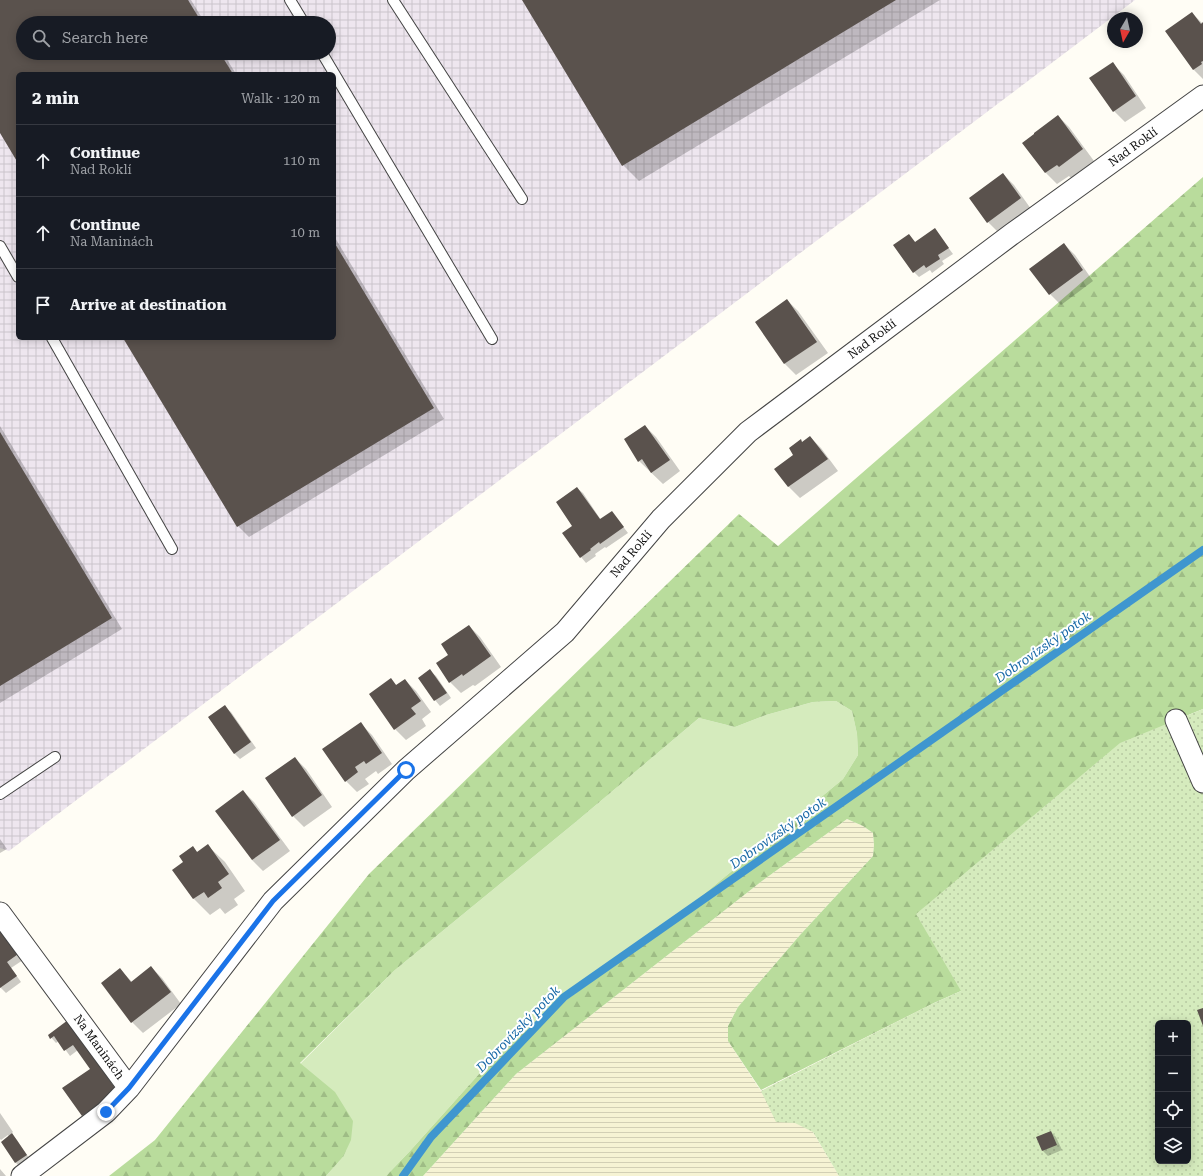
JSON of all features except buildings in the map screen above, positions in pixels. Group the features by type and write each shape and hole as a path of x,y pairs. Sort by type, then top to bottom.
{"street":[{"name":"Nad Roklí","path":"129,1088 273,901 406,770 565,632 661,519 748,432 1012,234 1203,96"},
{"path":"1176,720 1203,782"},
{"name":"Na Maninách","path":"0,913 129,1088 106,1112 22,1176"}],"lane":[{"path":"290,0 300,16"},
{"path":"393,0 522,199"},
{"path":"326,60 333,72"},
{"path":"336,76 492,338"},
{"path":"0,246 16,274"},
{"path":"53,340 172,550"},
{"path":"0,794 55,757"}],"shaded area":[{"path":"0,0 1135,0 1119,12 1107,12 1107,21 9,851 0,848"},
{"path":"847,819 863,826 873,833 873,856 800,935 738,1007 728,1026 728,1041 761,1091 934,1003 813,1132 839,1176 423,1176 516,1074 762,881"}],"green space":[{"path":"1203,177 1203,709 1176,720 961,991 934,1003 761,1090 728,1041 728,1026 738,1007 800,935 873,856 873,833 863,826 847,819 762,881 516,1074 423,1176 386,1176 479,1074 514,1040 640,947 843,779 858,755 857,734 852,711 836,701 813,702 766,715 735,727 699,718 577,821 395,970 300,1063 335,1092 353,1121 351,1140 343,1157 326,1176 109,1176 155,1140 369,874 739,514 778,546"},
{"path":"836,701 852,711 857,734 858,755 843,779 640,947 573,995 479,1074 386,1176 326,1176 343,1157 300,1064 395,970 577,821 699,718 735,727 766,715 813,702"},
{"path":"1203,709 1203,1176 839,1176 813,1132 795,1123 776,1122 761,1091 934,1003 961,991 916,914 1120,743"}],"waterway":[{"name":"Dobrovízský potok","path":"403,1176 431,1137 564,997 1203,550"}],"route":[{"path":"106,1112 129,1088 273,901 406,770"}]}
